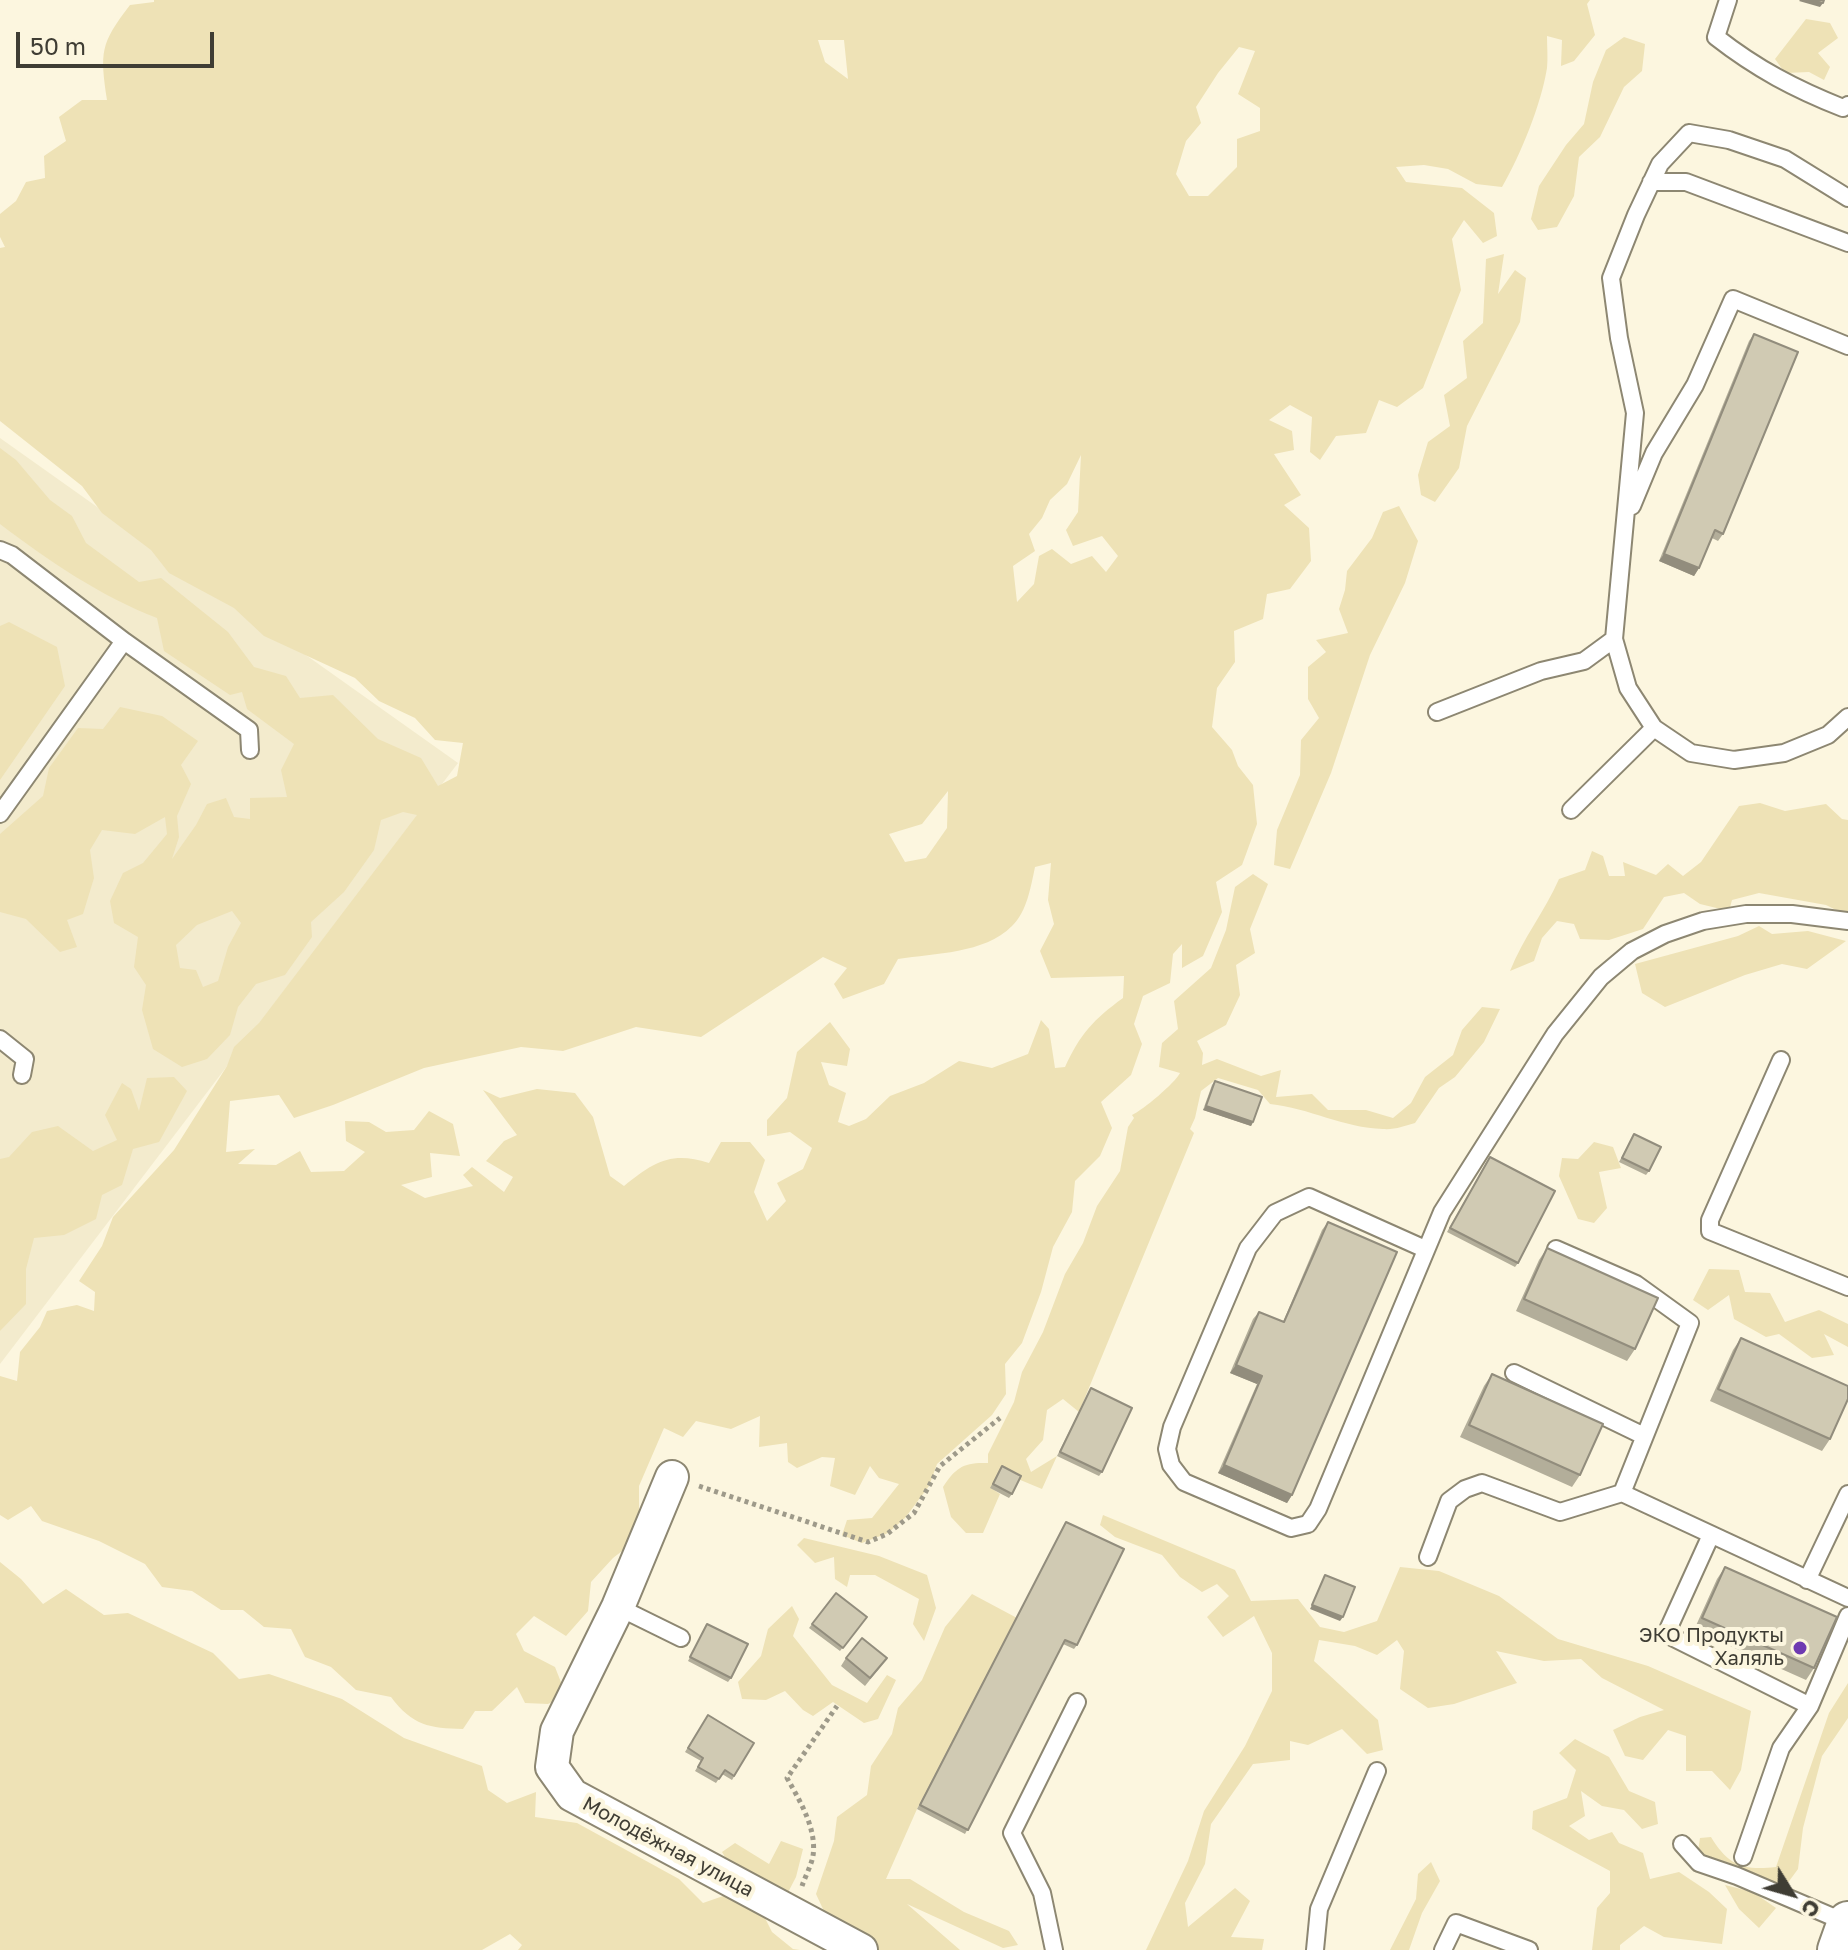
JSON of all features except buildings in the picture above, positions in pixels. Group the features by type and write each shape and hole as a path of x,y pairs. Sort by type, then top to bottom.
{"street":[{"name":"Молодёжная улица","path":"672,1477 618,1607 557,1731 552,1767 572,1795 845,1946"},
{"path":"1838,1950 1848,1923"}],"lane":[{"path":"1728,0 1716,37 1747,61 1794,88 1843,108 1848,105"},
{"path":"1848,198 1785,159 1729,140 1689,133 1660,164 1611,278 1619,338 1635,413 1614,639 1628,688 1654,728 1691,753 1734,760 1784,753 1828,735 1848,717"},
{"path":"1651,182 1686,182 1848,243"},
{"path":"1626,521 1654,453 1695,385 1733,299 1848,346"},
{"path":"0,550 12,555 124,641 249,730 250,750"},
{"path":"1437,712 1541,671 1584,661 1614,639"},
{"path":"0,814 124,641"},
{"path":"1571,810 1654,728"},
{"path":"1425,1249 1309,1197 1275,1213 1248,1248 1172,1427 1167,1449 1171,1465 1184,1482 1291,1528 1308,1524 1318,1509 1442,1212 1555,1034 1601,977 1632,951 1665,934 1703,921 1746,914 1792,914 1848,921"},
{"path":"0,1039 25,1059 22,1075"},
{"path":"1781,1060 1710,1220 1710,1231 1848,1287"},
{"path":"1556,1249 1636,1284 1690,1323 1622,1493"},
{"path":"1514,1373 1644,1436"},
{"path":"1428,1557 1449,1501 1465,1489 1482,1483 1560,1512 1622,1493 1848,1598"},
{"path":"1807,1580 1848,1494"},
{"path":"1711,1535 1666,1634 1810,1706"},
{"path":"618,1607 681,1638"},
{"path":"1743,1857 1781,1748 1810,1706 1848,1616"},
{"path":"1054,1950 1042,1893 1012,1833 1077,1702"},
{"path":"1315,1950 1319,1909 1377,1771"},
{"path":"1682,1844 1699,1863 1848,1923"},
{"path":"1443,1950 1456,1923 1529,1950"}],"path":[{"path":"672,1477 868,1542 887,1534 914,1513 940,1466 1000,1418"},
{"path":"792,1914 813,1857 812,1833 787,1778 837,1706"}],"shaded area":[{"path":"1590,0 1587,4 1595,35 1574,61 1561,66 1562,40 1547,36 1547,68 1540,98 1523,145 1502,187 1476,184 1448,169 1424,165 1396,167 1406,182 1462,188 1494,213 1497,236 1483,243 1464,220 1452,239 1461,290 1423,388 1397,407 1379,400 1366,433 1336,436 1320,460 1310,452 1312,417 1290,405 1269,420 1292,431 1294,450 1274,454 1301,495 1284,505 1309,528 1311,561 1290,589 1267,594 1263,619 1234,631 1235,662 1217,688 1212,727 1232,750 1238,766 1253,785 1257,824 1242,865 1216,882 1222,912 1203,956 1182,968 1182,944 1173,954 1170,983 1143,996 1134,1024 1142,1044 1131,1075 1101,1102 1112,1128 1100,1156 1075,1181 1072,1212 1053,1247 1041,1292 1022,1343 1005,1364 1006,1394 992,1415 937,1464 929,1486 905,1518 888,1533 862,1543 842,1535 847,1520 872,1518 899,1484 879,1478 870,1466 855,1495 830,1486 835,1458 822,1457 797,1468 788,1462 787,1443 759,1447 760,1416 731,1429 696,1421 683,1437 664,1428 639,1486 639,1538 613,1558 591,1582 588,1611 566,1636 534,1616 516,1634 524,1651 555,1667 566,1695 548,1704 525,1703 517,1687 492,1711 475,1711 463,1729 440,1728 414,1720 391,1697 356,1690 331,1667 305,1657 291,1629 264,1627 243,1610 221,1610 192,1591 162,1587 145,1564 99,1541 42,1521 31,1506 8,1520 0,1515 0,1376 17,1381 20,1352 40,1327 47,1311 77,1305 94,1311 95,1292 79,1281 102,1246 113,1217 174,1150 227,1066 234,1047 259,1023 417,815 403,812 381,820 374,850 344,892 311,922 312,937 285,975 256,984 238,1007 230,1035 207,1059 182,1067 153,1049 142,1010 146,985 134,967 138,937 114,923 110,901 123,873 143,863 167,834 165,817 135,834 102,830 90,850 94,878 83,914 67,920 77,947 60,952 26,919 0,912 0,834 43,796 49,768 78,728 103,729 120,707 162,716 198,741 181,765 191,784 177,816 179,837 172,859 207,804 226,798 234,817 250,819 250,798 287,797 281,770 294,744 247,709 242,692 230,695 164,651 157,618 76,577 0,524 0,448 16,460 50,500 72,516 86,543 139,582 161,578 228,632 254,667 286,676 300,698 333,695 378,739 421,758 438,786 457,776 463,743 435,740 415,718 379,701 355,678 264,636 234,608 169,573 151,550 102,513 82,486 0,421 0,248 5,247 0,237 0,214 16,201 26,182 45,178 44,156 66,141 59,117 82,100 107,100 103,59 108,40 130,5 154,2","holes":["818,40 844,40 848,79 825,62","1239,47 1255,51 1238,94 1260,108 1260,131 1237,139 1237,167 1208,196 1189,196 1176,174 1186,141 1201,123 1196,107","1081,455 1078,512 1066,530 1073,546 1102,536 1118,556 1106,572 1092,556 1071,564 1052,549 1039,556 1034,584 1017,602 1013,566 1035,551 1029,534 1042,518 1050,500 1067,484","948,791 947,828 926,858 905,862 889,834 922,824","1051,863 1048,900 1054,924 1040,951 1051,978 1124,976 1123,998 1089,1028 1065,1067 1055,1068 1049,1029 1041,1020 1028,1054 992,1068 959,1061 924,1083 890,1096 866,1119 849,1126 838,1122 846,1093 829,1085 821,1062 847,1066 850,1049 830,1022 797,1052 787,1098 767,1120 767,1136 790,1132 812,1148 803,1169 777,1183 786,1201 767,1221 754,1192 765,1160 750,1142 721,1142 709,1163 684,1158 664,1161 624,1186 610,1176 593,1117 575,1093 537,1089 500,1098 483,1090 517,1135 504,1141 486,1161 513,1177 504,1192 472,1167 463,1175 473,1186 425,1198 401,1185 432,1177 430,1153 460,1156 453,1124 429,1111 414,1130 386,1132 369,1122 345,1121 346,1141 365,1152 344,1171 311,1172 300,1151 276,1165 238,1164 255,1149 226,1152 230,1101 279,1095 294,1118 424,1068 521,1047 563,1051 636,1027 701,1037 823,957 847,968 834,984 843,999 884,984 898,959 958,951 1001,935 1017,920 1028,898 1035,867","232,911 241,923 228,947 218,981 203,987 196,970 180,968 176,945 197,925"]},
{"path":"1806,19 1830,23 1838,38 1818,53 1830,67 1824,80 1809,72 1785,73 1775,59"},
{"path":"1624,37 1645,44 1642,71 1624,87 1600,137 1579,157 1574,196 1557,227 1538,230 1531,219 1539,186 1584,124 1593,82 1606,50"},
{"path":"1504,254 1498,294 1515,270 1526,278 1520,322 1467,426 1459,468 1435,502 1421,495 1418,475 1428,442 1450,426 1444,395 1467,378 1463,341 1483,323 1486,259"},
{"path":"0,438 458,763 0,1364"},
{"path":"1399,506 1418,541 1405,583 1370,655 1331,773 1290,869 1274,865 1277,830 1300,775 1301,740 1319,718 1308,699 1308,667 1326,652 1316,640 1348,633 1339,609 1347,571 1372,538 1383,512"},
{"path":"9,622 57,647 65,686 0,780 0,626"},
{"path":"1760,803 1785,811 1826,804 1842,819 1848,820 1848,916 1826,905 1759,893 1732,900 1729,911 1700,904 1684,893 1664,897 1643,929 1609,940 1580,939 1574,924 1557,921 1542,938 1534,961 1510,971 1559,879 1585,870 1592,851 1603,856 1609,876 1625,876 1623,862 1656,875 1668,864 1683,876 1701,862 1739,806"},
{"path":"1253,874 1268,884 1250,929 1255,953 1236,965 1240,995 1226,1025 1197,1041 1203,1053 1202,1065 1217,1059 1261,1076 1281,1070 1276,1097 1312,1094 1328,1110 1366,1110 1393,1118 1411,1103 1425,1077 1453,1055 1462,1030 1482,1007 1500,1009 1484,1042 1455,1077 1439,1088 1415,1123 1387,1129 1340,1122 1270,1104 1258,1090 1218,1078 1201,1091 1190,1129 1194,1133 1079,1412 1063,1399 1047,1410 1043,1440 1026,1459 1031,1472 1057,1456 1042,1489 1018,1479 991,1488 1000,1494 983,1533 966,1533 951,1517 943,1487 961,1467 988,1463 988,1454 1014,1402 1022,1372 1043,1332 1065,1274 1083,1243 1097,1206 1120,1171 1128,1127 1134,1118 1132,1115 1158,1096 1180,1073 1159,1067 1162,1043 1178,1029 1174,1001 1211,968 1226,930 1235,887"},
{"path":"1759,926 1772,934 1808,931 1846,941 1807,969 1782,964 1745,975 1665,1007 1642,993 1635,964 1738,936"},
{"path":"174,1077 187,1091 159,1142 133,1149 122,1185 102,1195 96,1219 64,1235 34,1238 26,1269 26,1304 0,1331 0,1159 9,1157 32,1132 58,1126 93,1151 117,1140 105,1115 122,1083 131,1089 139,1111 147,1078"},
{"path":"1594,1142 1613,1147 1621,1168 1599,1172 1607,1208 1594,1223 1578,1219 1559,1176 1562,1158 1578,1159"},
{"path":"1709,1269 1739,1270 1745,1292 1770,1293 1785,1322 1819,1310 1848,1324 1848,1347 1824,1334 1834,1355 1812,1358 1779,1334 1766,1337 1734,1319 1729,1295 1708,1310 1693,1300"},
{"path":"1103,1515 1235,1570 1251,1601 1298,1599 1320,1627 1344,1632 1377,1621 1400,1567 1439,1571 1499,1596 1558,1639 1648,1666 1751,1711 1741,1770 1730,1790 1712,1771 1686,1771 1686,1736 1668,1730 1643,1760 1625,1756 1613,1730 1664,1710 1602,1678 1581,1659 1544,1661 1496,1651 1517,1683 1454,1704 1428,1708 1400,1689 1404,1651 1397,1640 1377,1655 1355,1646 1319,1640 1314,1661 1378,1720 1383,1750 1367,1754 1342,1729 1308,1745 1290,1741 1290,1760 1253,1764 1211,1824 1205,1864 1185,1903 1188,1927 1235,1888 1250,1901 1231,1937 1264,1939 1262,1950 1146,1950 1188,1861 1204,1811 1245,1746 1272,1691 1272,1653 1254,1616 1223,1637 1207,1617 1229,1596 1217,1584 1202,1592 1180,1577 1162,1555 1115,1537 1100,1525"},
{"path":"804,1538 879,1556 927,1575 936,1608 924,1641 913,1624 919,1599 875,1575 850,1575 847,1587 835,1579 834,1557 815,1563 797,1545"},
{"path":"0,1562 21,1579 43,1604 66,1589 104,1615 128,1613 213,1653 239,1679 269,1674 342,1699 404,1738 482,1766 488,1790 507,1803 536,1792 535,1817 577,1823 679,1879 703,1903 729,1894 760,1908 772,1932 793,1949 800,1950 518,1950 522,1945 510,1934 482,1950 0,1950"},
{"path":"972,1594 1017,1618 917,1809 886,1879 910,1879 964,1912 1009,1931 1018,1945 1003,1948 907,1904 960,1950 876,1950 829,1922 816,1894 834,1841 837,1817 867,1795 871,1766 892,1734 898,1708 922,1680 945,1627"},
{"path":"792,1606 799,1619 793,1636 832,1685 867,1703 887,1675 896,1680 878,1719 864,1723 833,1702 813,1716 785,1691 766,1700 742,1699 738,1682 761,1656 768,1629"},
{"path":"1848,1683 1848,1718 1822,1756 1803,1828 1798,1869 1787,1884 1740,1875 1698,1851 1700,1838 1711,1837 1730,1860 1738,1864 1754,1868 1776,1867 1829,1713"},
{"path":"1575,1739 1609,1757 1629,1791 1655,1802 1658,1824 1642,1829 1624,1810 1602,1806 1581,1791 1585,1816 1569,1826 1589,1840 1612,1832 1619,1843 1643,1853 1650,1879 1679,1872 1709,1892 1727,1909 1722,1944 1664,1937 1644,1926 1620,1945 1620,1950 1592,1950 1597,1908 1610,1893 1610,1871 1532,1829 1533,1811 1567,1798 1576,1770 1559,1753"},
{"path":"781,1841 803,1849 796,1877 783,1902 738,1879 722,1852 735,1843 769,1864"},
{"path":"1431,1862 1440,1881 1422,1913 1409,1950 1390,1950 1416,1899 1418,1874"},
{"path":"1725,1885 1753,1892 1776,1908 1759,1928 1739,1909"}],"place":[{"name":"ЭКО Продукты Халяль","path":"1800,1648"}]}
